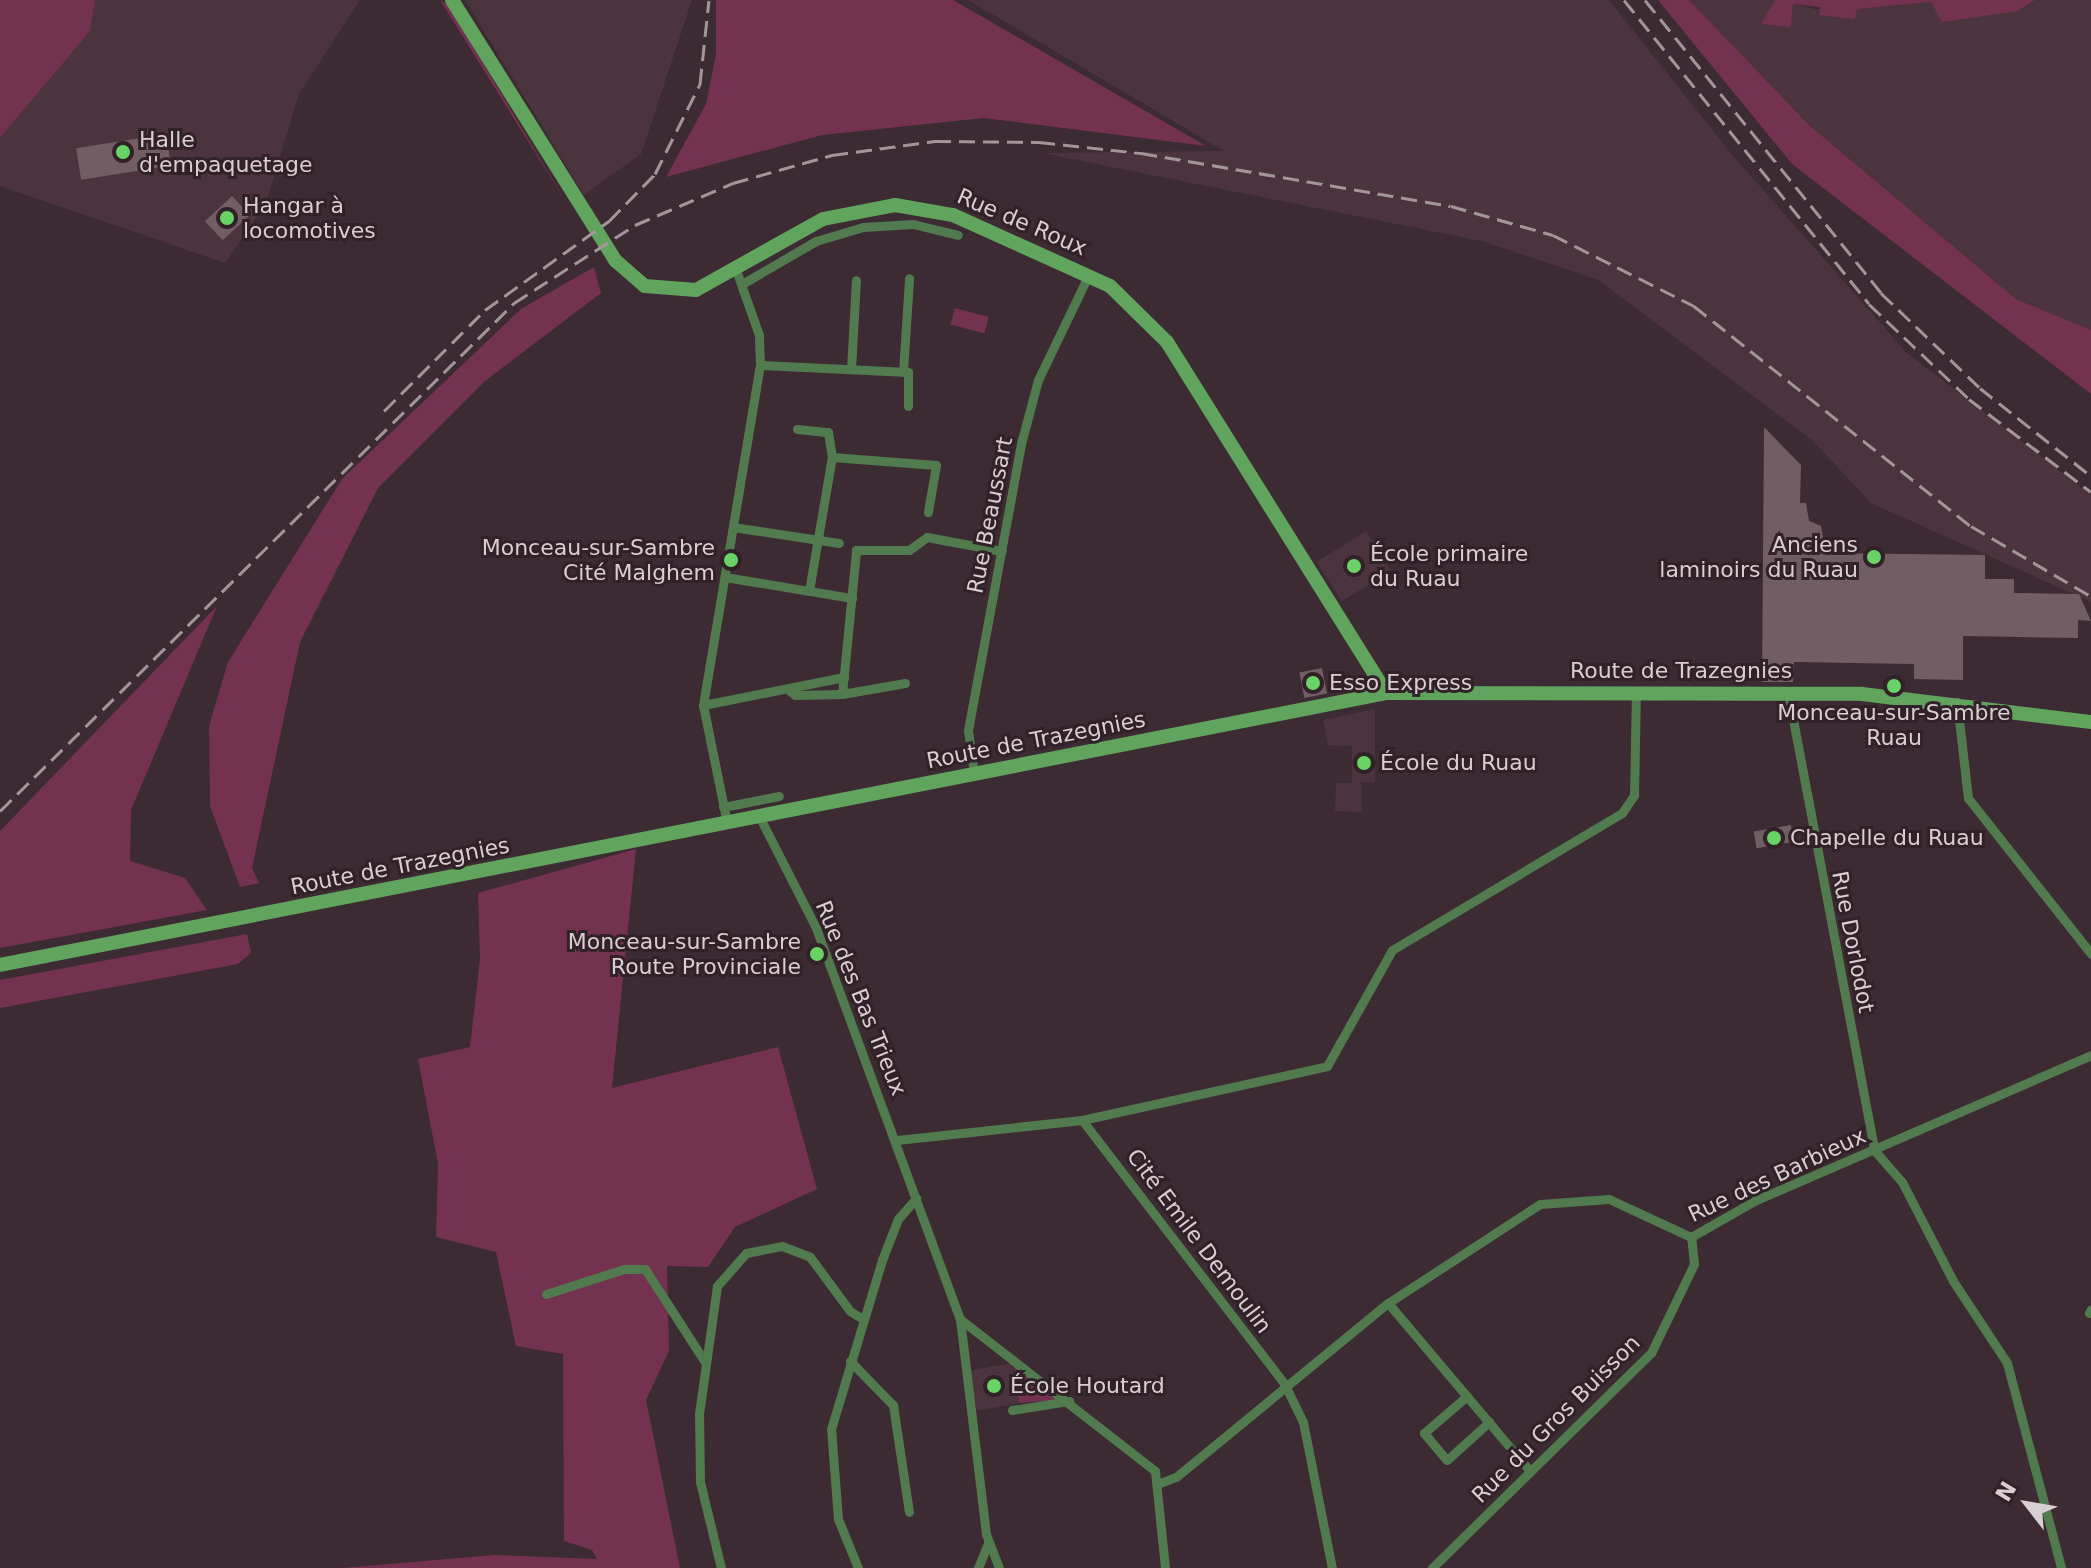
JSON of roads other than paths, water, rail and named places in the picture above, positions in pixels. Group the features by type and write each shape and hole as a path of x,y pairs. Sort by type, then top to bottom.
{"main road":[{"name":"Rue de Roux","path":"452,0 628,275 653,289 682,293 736,270 827,217 901,205 949,213 1089,274 1117,291 1167,342 1386,693"},
{"name":"Route de Trazegnies","path":"0,965 1386,693 1788,693 1957,702 2091,722"}],"street":[{"name":"Rue de Roux","path":"742,284 816,241 863,227 913,224 958,235"},
{"path":"727,823 703,705 760,365 759,335 736,270"},
{"name":"Rue Beaussart","path":"974,774 968,730 1038,380 1089,274"},
{"path":"903,372 909,278"},
{"path":"851,369 856,280"},
{"path":"760,365 908,372 908,406"},
{"path":"797,429 828,432 832,457 809,591"},
{"path":"832,457 936,465 928,512"},
{"path":"733,527 839,543"},
{"path":"842,694 856,550 909,550 927,537 1002,551"},
{"path":"725,577 852,598"},
{"path":"703,705 844,677"},
{"path":"787,689 795,695 842,694 905,683"},
{"path":"897,1140 1082,1120 1327,1066 1392,950 1622,813 1634,795 1636,693"},
{"name":"Rue Dorlodot","path":"1788,693 1874,1150"},
{"path":"1957,702 1968,798 2091,954"},
{"path":"723,807 779,796"},
{"name":"Rue des Bas Trieux","path":"759,816 816,928 897,1140 960,1319 988,1543"},
{"name":"Rue des Barbieux","path":"1160,1483 1176,1477 1388,1303 1527,1210 1564,1198 1609,1199 1691,1237 1754,1201 2091,1055"},
{"name":"Cité Emile Demoulin","path":"1082,1120 1285,1385 1303,1422 1332,1568"},
{"path":"1874,1150 1902,1182 1953,1281 2007,1363 2061,1568"},
{"path":"858,1568 838,1519 831,1476 831,1429 863,1319 898,1219 916,1198"},
{"name":"Rue du Gros Buisson","path":"1432,1568 1651,1353 1694,1264 1691,1237"},
{"path":"721,1568 700,1482 705,1362 717,1286 737,1261 766,1246 810,1257 850,1311 863,1319"},
{"path":"546,1294 624,1269 645,1269 705,1362"},
{"path":"1388,1303 1530,1471"},
{"path":"960,1319 1145,1462 1160,1483 1165,1568"},
{"path":"850,1361 893,1405 909,1512"},
{"path":"1467,1396 1424,1433 1439,1451 1447,1460 1489,1422"},
{"path":"1012,1410 1069,1401"},
{"path":"978,1568 988,1543"},
{"path":"988,1543 999,1568"}],"railway":[{"path":"384,411 485,310 609,221 655,174 700,84 709,0"},
{"path":"1624,0 1869,304 1969,399 2091,492"},
{"path":"1645,0 1881,293 1980,388 2091,476"},
{"path":"0,811 514,303 635,225 733,183 832,155 935,141 1039,142 1141,153 1451,206 1553,235 1694,306 1971,526 2091,596"}],"place":[{"name":"Halle d'empaquetage","path":"123,152"},
{"name":"Hangar à locomotives","path":"227,218"},
{"name":"Anciens laminoirs du Ruau","path":"1874,557"},
{"name":"Monceau-sur-Sambre Cité Malghem","path":"731,560"},
{"name":"École primaire du Ruau","path":"1354,566"},
{"name":"Esso Express","path":"1313,683"},
{"name":"Monceau-sur-Sambre Ruau","path":"1894,686"},
{"name":"École du Ruau","path":"1364,763"},
{"name":"Chapelle du Ruau","path":"1774,838"},
{"name":"Monceau-sur-Sambre Route Provinciale","path":"817,954"},
{"name":"École Houtard","path":"994,1386"}]}
